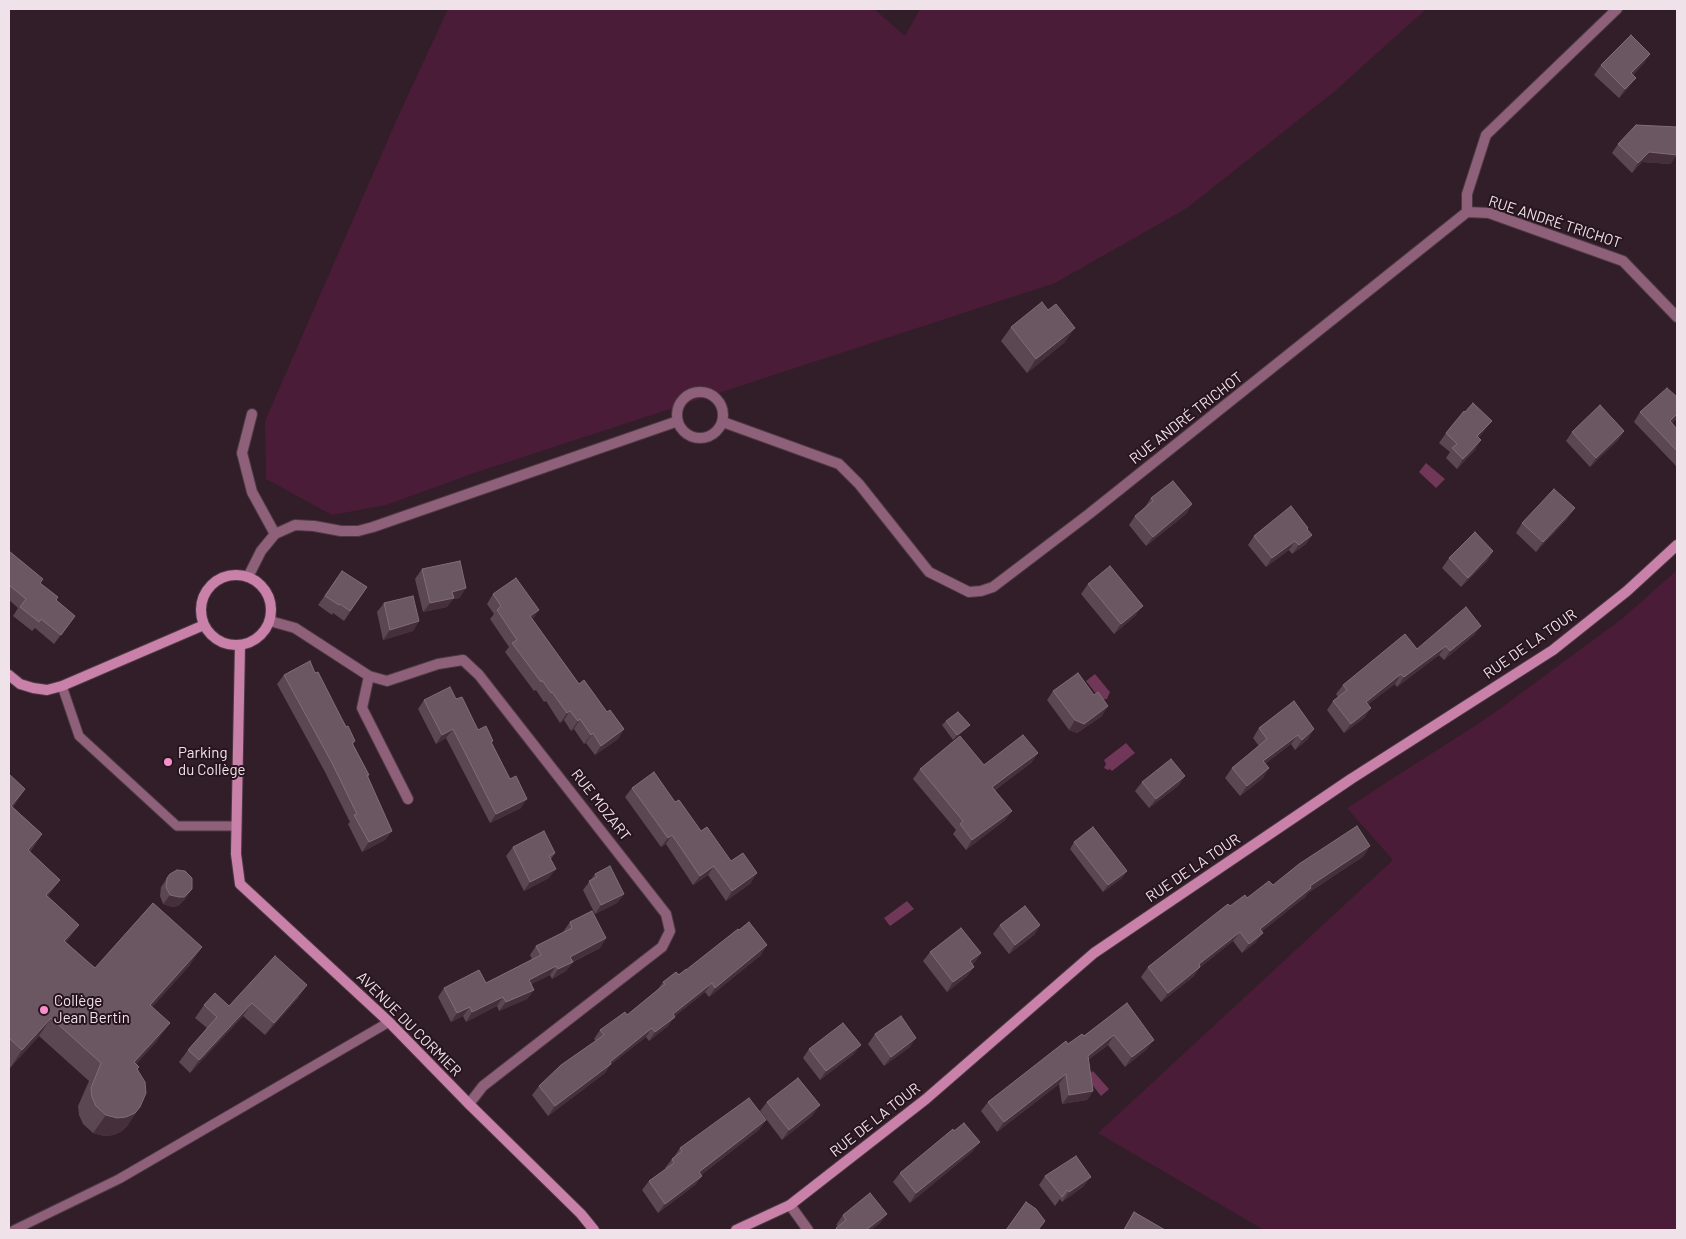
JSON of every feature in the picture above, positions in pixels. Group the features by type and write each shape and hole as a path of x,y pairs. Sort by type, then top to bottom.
{"street":[{"path":"1467,212 1467,194 1486,135 1617,9"},
{"name":"RUE ANDRÉ TRICHOT","path":"722,422 839,464 859,484 929,572 969,592 981,591 993,587 1089,514 1467,212 1489,213 1623,260 1677,317"},
{"path":"696,392 704,392 717,399 721,405 723,411 722,422 712,436 695,438 687,435 678,421 679,406 683,400 696,392"},
{"path":"252,414 242,453 252,492 275,534"},
{"path":"248,577 261,551 275,534 295,525 358,531 373,527 678,421"},
{"name":"RUE DE LA TOUR","path":"736,1230 790,1205 926,1099 1094,953 1351,779 1553,650 1627,591 1677,545"},
{"path":"231,576 248,577 258,582 266,590 272,611 270,621 265,631 250,643 229,645 219,641 210,634 204,625 201,613 202,602 207,591 215,582 231,576"},
{"name":"RUE MOZART","path":"270,621 295,628 370,676 387,681 438,664 463,660 479,675 666,914 670,931 662,947 483,1086 469,1104"},
{"path":"9,675 20,684 47,690 62,686 204,625"},
{"name":"AVENUE DU CORMIER","path":"240,645 236,826 236,854 240,884 389,1022 594,1230"},
{"path":"370,676 362,708 408,799"},
{"path":"790,1205 808,1230"}],"lane":[{"path":"62,686 79,736 177,826 236,826"},
{"path":"14,1230 119,1179 389,1022"}],"shaded area":[{"path":"448,9 874,9 905,36 920,9 1426,9 1335,91 1187,208 1055,283 474,473 386,505 332,515 266,479 265,421 397,119"},
{"path":"1426,463 1445,479 1436,488 1419,472"},
{"path":"1677,570 1677,1230 1264,1230 1098,1133 1393,860 1347,808 1490,716 1623,618"},
{"path":"1095,674 1110,692 1107,699 1101,700 1086,681"},
{"path":"1126,743 1135,753 1112,771 1104,768 1106,764 1104,760"},
{"path":"907,901 914,909 890,926 884,918"},
{"path":"1093,1071 1109,1089 1101,1096 1086,1077"}],"building":[{"path":"1631,35 1650,54 1631,73 1636,78 1625,89 1601,65"},
{"path":"1636,125 1677,127 1677,155 1649,152 1638,163 1618,144"},
{"path":"1042,302 1048,310 1056,304 1075,328 1036,359 1011,327"},
{"path":"1667,388 1677,397 1677,414 1670,421 1677,429 1677,451 1640,412"},
{"path":"1473,403 1492,421 1477,436 1481,440 1463,459 1452,448 1457,444 1446,433"},
{"path":"1600,405 1624,431 1596,458 1572,432"},
{"path":"1173,481 1192,504 1153,537 1135,516 1153,501 1151,498"},
{"path":"1554,489 1575,508 1543,542 1522,523"},
{"path":"1291,506 1312,535 1299,545 1295,541 1272,558 1254,536"},
{"path":"1475,532 1493,551 1468,578 1449,558"},
{"path":"9,551 43,579 40,583 58,597 56,600 75,616 61,635 41,619 39,622 20,607 26,599 9,585"},
{"path":"460,561 466,588 452,592 454,598 430,603 422,569"},
{"path":"1110,566 1143,606 1121,624 1088,584"},
{"path":"342,571 367,587 350,611 325,596"},
{"path":"516,578 539,610 530,616 579,684 584,680 607,712 610,710 624,729 601,746 593,733 591,735 580,719 578,721 570,711 567,713 512,643 517,640 497,610 501,606 493,594"},
{"path":"413,596 419,621 390,630 384,603"},
{"path":"1466,607 1481,626 1450,651 1446,646 1404,677 1401,674 1366,702 1371,708 1351,724 1333,701 1347,690 1343,685 1405,634 1417,649"},
{"path":"310,661 315,673 318,672 346,727 348,726 355,741 352,743 369,775 367,775 392,831 369,842 354,815 357,814 332,763 284,675"},
{"path":"1078,673 1094,695 1098,692 1108,706 1084,724 1075,720 1053,691"},
{"path":"450,687 456,699 462,697 478,730 486,726 493,741 491,742 510,779 516,776 527,799 496,814 453,729 442,735 424,700"},
{"path":"1294,701 1314,729 1302,740 1298,735 1263,761 1269,768 1247,786 1232,768 1267,739 1259,728"},
{"path":"958,712 970,725 957,735 946,721"},
{"path":"1023,735 1038,753 992,787 1012,811 972,840 960,824 963,821 920,769 960,736 984,765"},
{"path":"1171,759 1185,776 1156,799 1142,782"},
{"path":"654,772 675,802 679,800 701,831 707,827 731,861 743,853 757,873 732,891 714,866 700,876 672,835 668,838 632,788"},
{"path":"9,774 25,789 11,806 42,834 28,850 60,880 46,895 79,925 64,941 95,968 153,903 202,947 150,1005 170,1023 134,1062 139,1067 137,1069 145,1082 146,1093 135,1113 126,1117 117,1118 106,1115 96,1106 91,1088 101,1063 51,1018 22,1050 9,1038"},
{"path":"1357,826 1370,846 1310,886 1311,888 1260,929 1263,933 1249,944 1240,932 1199,964 1200,967 1168,993 1148,967 1228,904 1230,906 1245,895 1247,898 1269,881 1273,885 1299,864"},
{"path":"1093,827 1127,871 1108,885 1074,842"},
{"path":"544,831 555,853 549,856 556,869 530,882 513,847"},
{"path":"610,866 624,894 601,905 589,881 597,877 595,874"},
{"path":"177,870 185,871 192,878 192,889 184,897 170,895 166,887 167,878"},
{"path":"1025,906 1040,925 1015,945 1000,925"},
{"path":"592,911 606,938 570,957 573,962 558,969 556,966 529,980 534,990 506,1002 503,997 472,1012 470,1007 457,1013 444,988 479,970 486,983 541,955 536,946 572,928 570,922"},
{"path":"749,922 767,945 715,988 712,983 673,1014 675,1017 655,1032 652,1028 610,1062 611,1064 555,1106 539,1086 561,1065 604,1035 600,1030 625,1012 627,1015 665,984 663,982 676,972 679,975"},
{"path":"961,928 981,953 970,961 974,967 953,982 930,952"},
{"path":"275,956 307,985 274,1023 252,1003 199,1060 188,1050 217,1017 204,1005 215,993 229,1006"},
{"path":"1127,1003 1154,1040 1132,1057 1114,1035 1088,1056 1093,1091 1069,1095 1066,1074 1004,1122 988,1102 1066,1041 1068,1044 1082,1034 1084,1036"},
{"path":"901,1016 916,1038 891,1057 875,1034"},
{"path":"843,1023 861,1045 826,1071 809,1049"},
{"path":"798,1078 820,1105 789,1130 767,1102"},
{"path":"749,1098 766,1120 699,1172 702,1176 665,1204 649,1181 674,1163 672,1159 682,1151 680,1148"},
{"path":"964,1123 980,1142 916,1193 900,1173 953,1129 954,1131"},
{"path":"1076,1156 1091,1177 1069,1192 1067,1190 1062,1197 1045,1176"},
{"path":"870,1193 887,1214 866,1230 838,1230 836,1228 846,1220 843,1215"},
{"path":"1026,1202 1036,1209 1045,1221 1038,1230 1006,1230"},
{"path":"1134,1212 1165,1230 1124,1230"}],"place":[{"name":"Parking du Collège","path":"168,762"},
{"name":"Collège Jean Bertin","path":"44,1010"}]}
